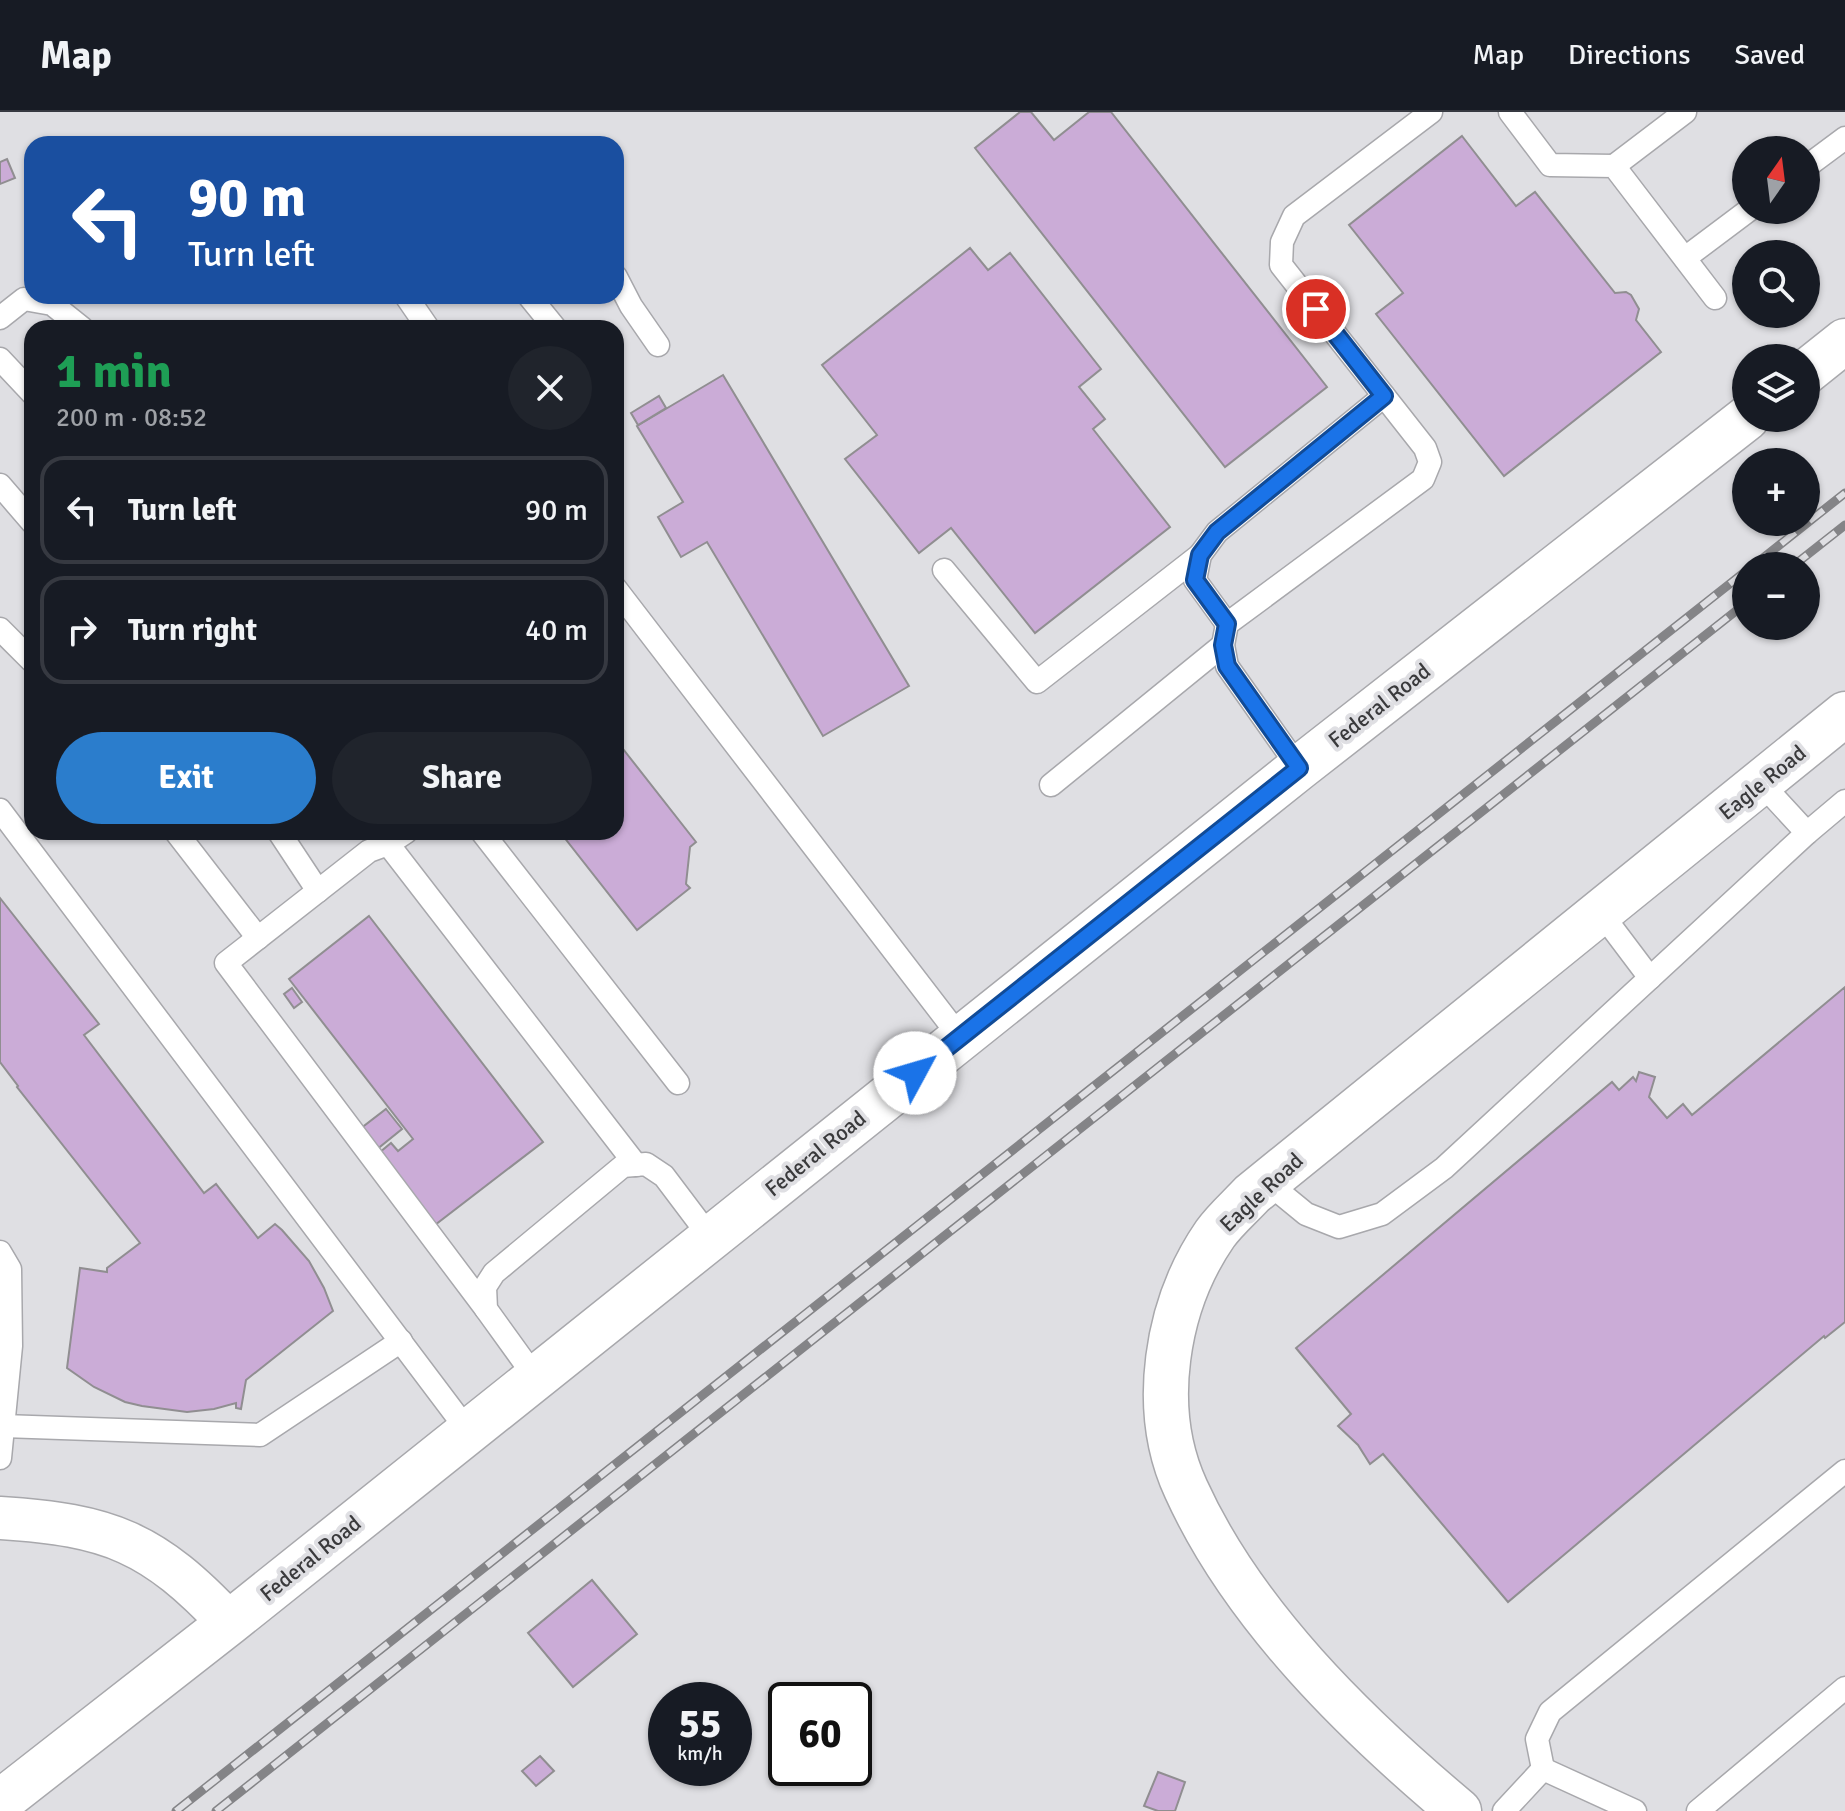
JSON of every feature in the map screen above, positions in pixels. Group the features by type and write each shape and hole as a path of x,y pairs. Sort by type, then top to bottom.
{"main road":[{"path":"1820,361 1845,341"},
{"name":"Federal Road","path":"0,1802 229,1623 1299,768 1732,430"},
{"name":"Eagle Road","path":"1459,1811 1355,1719 1299,1658 1217,1547 1185,1487 1170,1435 1167,1380 1173,1327 1189,1279 1216,1233 1267,1182 1845,714"}],"street":[{"path":"0,1518 86,1528 129,1541 170,1566 229,1623"}],"lane":[{"path":"1051,785 1225,635 1423,479 1430,462 1425,448 1281,265 1282,242 1294,216 1431,112"},
{"path":"1510,112 1550,165 1614,166 1685,112"},
{"path":"1820,157 1845,138"},
{"path":"1614,166 1715,298"},
{"path":"1685,258 1732,223"},
{"path":"624,292 658,345"},
{"path":"0,318 24,299"},
{"path":"52,304 72,320"},
{"path":"536,304 548,320"},
{"path":"0,359 24,384"},
{"path":"944,570 1037,682 1200,555 1217,532 1384,396"},
{"path":"0,485 24,513"},
{"path":"1200,555 1195,580 1225,635 1227,666 1299,768"},
{"path":"624,599 960,1037"},
{"path":"0,629 24,653"},
{"path":"1761,783 1807,833"},
{"path":"1267,1182 1306,1214 1339,1227 1382,1214 1444,1168 1845,801"},
{"path":"0,810 468,1431"},
{"path":"182,840 258,938"},
{"path":"284,840 318,891"},
{"path":"384,840 226,963 535,1377"},
{"path":"393,840 636,1165"},
{"path":"488,840 678,1083"},
{"path":"1601,913 1650,978"},
{"path":"486,1309 485,1287 494,1273 623,1166 646,1164 664,1176 710,1237"},
{"path":"0,1252 10,1269 11,1346 0,1458"},
{"path":"3,1426 260,1435 401,1341"},
{"path":"1543,1769 1537,1739 1550,1712 1845,1471"},
{"path":"1698,1811 1845,1688"},
{"path":"1504,1811 1543,1769"},
{"path":"1543,1769 1635,1811"}],"building":[{"path":"1020,112 1031,112 1054,140 1089,112 1111,112 1327,387 1225,467 975,148"},
{"path":"1462,136 1516,206 1535,192 1615,293 1631,295 1639,309 1636,320 1661,352 1504,476 1376,314 1403,293 1349,225"},
{"path":"7,159 15,178 0,184 0,162"},
{"path":"970,248 988,270 1010,253 1101,369 1079,387 1105,419 1093,429 1170,527 1035,633 951,528 919,553 845,459 877,435 822,365"},
{"path":"723,375 909,686 823,736 707,542 681,557 658,517 683,502 637,426"},
{"path":"659,396 666,408 638,425 631,413"},
{"path":"624,750 696,842 690,847 686,884 690,888 637,930 566,840 624,840"},
{"path":"0,898 99,1024 84,1035 204,1193 216,1184 258,1238 275,1224 309,1261 324,1288 333,1311 246,1380 241,1409 236,1408 236,1403 187,1412 125,1402 94,1387 67,1368 80,1268 107,1272 107,1268 140,1243 0,1062"},
{"path":"369,916 543,1142 431,1228 379,1153 391,1143 398,1151 413,1139 289,979"},
{"path":"1845,987 1845,1322 1824,1336 1508,1602 1383,1454 1370,1464 1358,1445 1338,1426 1351,1414 1296,1348 1612,1082 1619,1090 1633,1077 1636,1081 1639,1072 1655,1077 1649,1097 1667,1118 1683,1104 1692,1115"},
{"path":"292,988 302,1002 294,1008 284,994"},
{"path":"386,1109 402,1129 376,1150 360,1129"},
{"path":"592,1580 637,1634 573,1687 528,1633"},
{"path":"540,1756 554,1771 536,1786 522,1771"},
{"path":"1158,1772 1185,1782 1175,1811 1158,1811 1144,1806"}],"railway":[{"path":"1771,552 1845,493"},
{"path":"1811,552 1845,525"},
{"path":"176,1811 1732,582"},
{"path":"216,1811 1732,614"}],"route":[{"path":"915,1073 1299,768 1227,666 1223,645 1227,624 1195,580 1200,555 1217,532 1384,396 1316,309"}]}
